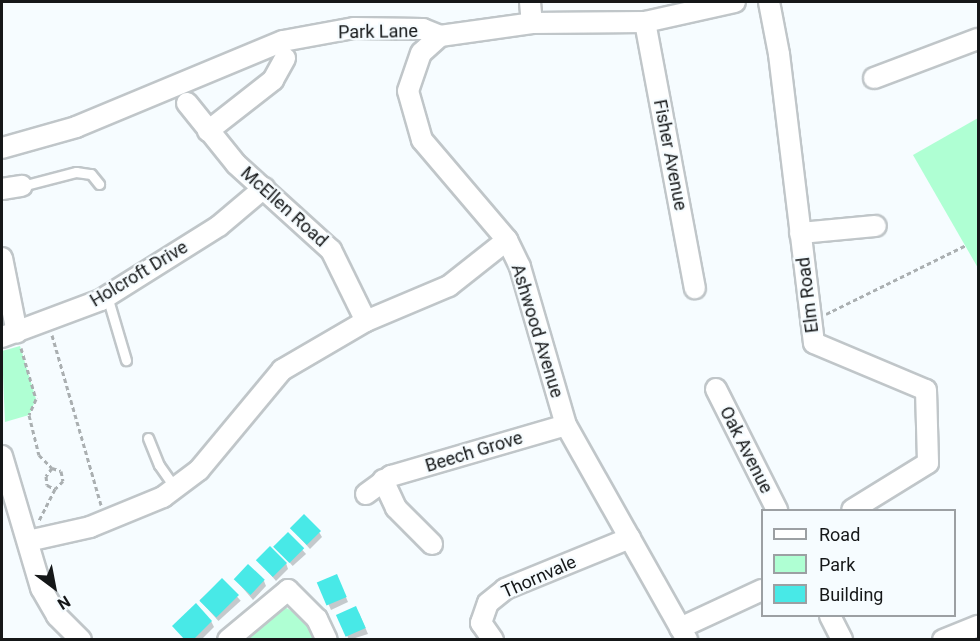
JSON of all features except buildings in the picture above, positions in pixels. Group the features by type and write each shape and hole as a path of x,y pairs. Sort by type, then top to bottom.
{"street":[{"path":"530,2 532,24"},
{"name":"Park Lane","path":"2,148 76,127 283,41 354,28 423,29 440,36 532,24 645,22 735,2"},
{"name":"Elm Road","path":"769,2 814,343 926,390 928,463 854,509"},
{"name":"Fisher Avenue","path":"645,22 695,288"},
{"name":"Ashwood Avenue","path":"440,36 421,53 408,91 422,140 507,240 520,267 566,424 684,634"},
{"path":"874,78 978,39"},
{"path":"208,131 273,80 285,58"},
{"name":"McEllen Road","path":"187,103 208,131 264,189 331,250 366,321"},
{"path":"2,189 22,186"},
{"name":"Holcroft Drive","path":"9,335 107,296 219,226 264,189"},
{"path":"800,233 876,225"},
{"path":"28,541 105,521 163,497 199,470 282,370 366,321 449,286 507,240"},
{"path":"2,258 9,335"},
{"name":"Oak Avenue","path":"716,389 776,509"},
{"name":"Beech Grove","path":"366,494 382,480 566,424"},
{"path":"2,456 41,588 57,616 81,639"},
{"path":"382,480 396,508 432,544"},
{"name":"Thornvale","path":"493,639 481,623 488,603 505,589 630,538"},
{"path":"230,639 288,590 316,619 327,639"},
{"path":"684,634 761,591"},
{"path":"831,617 842,639"},
{"path":"943,639 978,626"}],"lane":[{"path":"22,186 76,172 91,174 99,184"},
{"path":"107,296 126,360"},
{"path":"148,438 159,465 175,488"}],"path":[{"path":"811,321 966,245"},
{"path":"48,321 105,521"},
{"path":"9,335 36,399 29,415 39,456 52,468 61,471 63,482 55,489 28,541"},
{"path":"52,468 46,476 47,484 55,489"}],"green space":[{"path":"978,118 978,268 913,155"},
{"path":"20,346 36,399 29,415 5,422 2,351"},
{"path":"283,606 304,618 317,639 241,640"}]}
